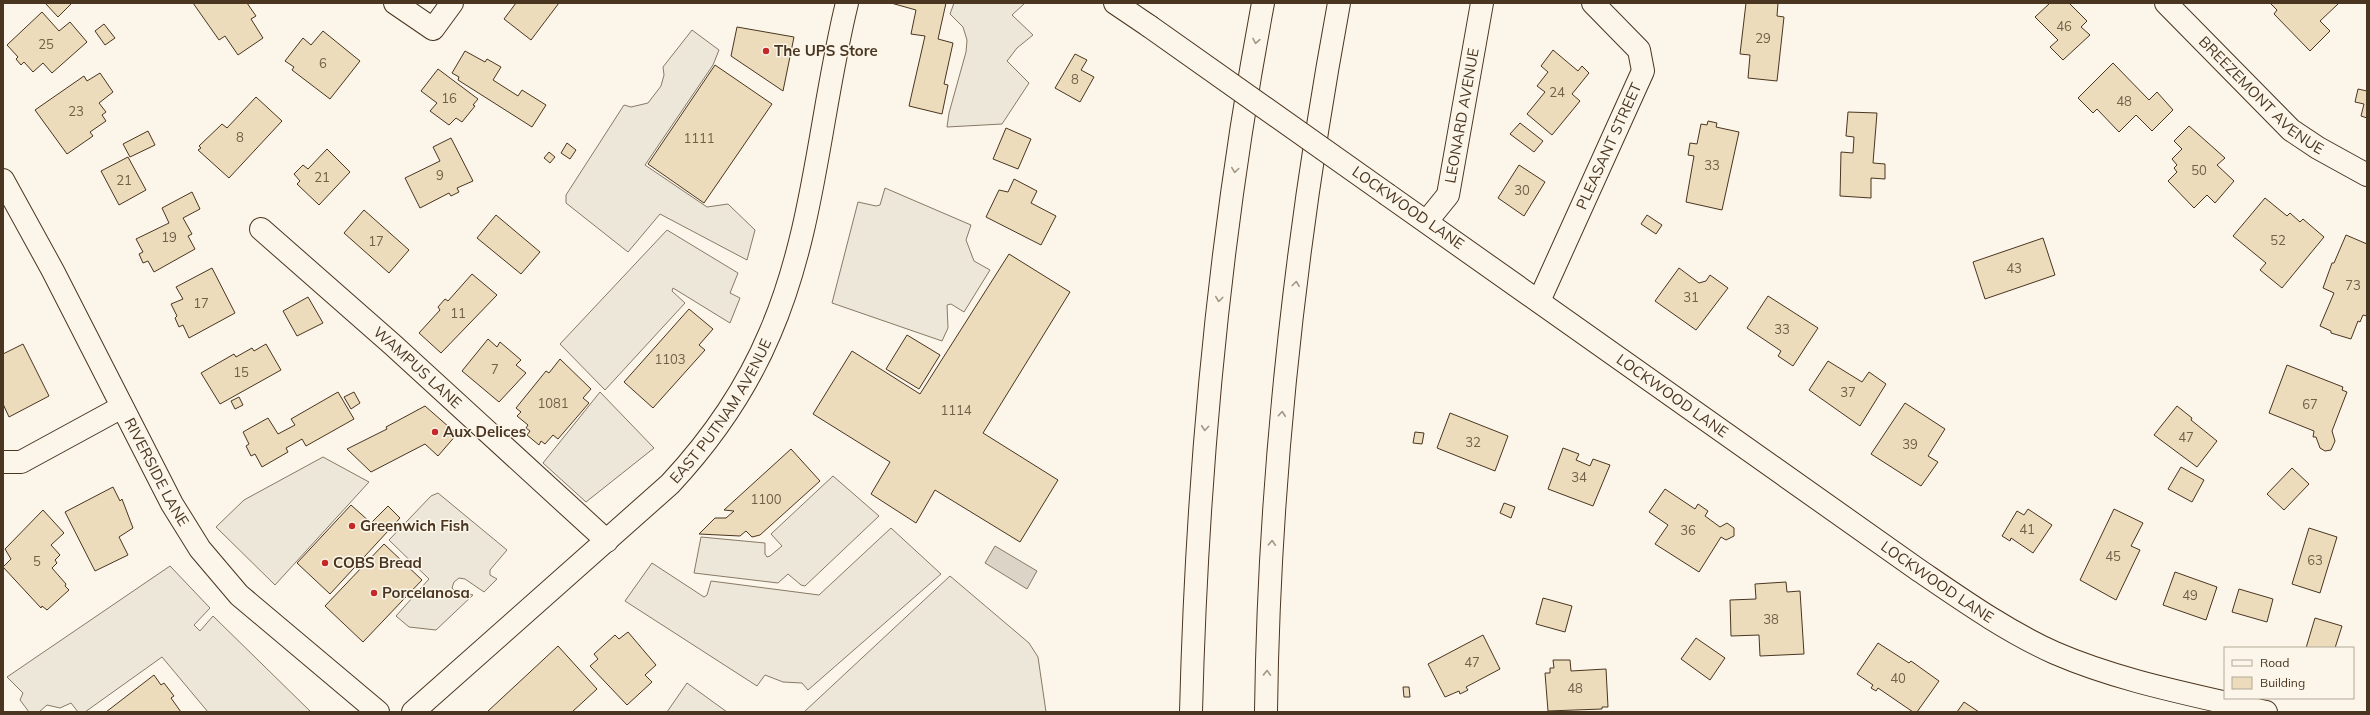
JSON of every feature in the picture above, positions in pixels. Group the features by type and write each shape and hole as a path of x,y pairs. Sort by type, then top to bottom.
{"main road":[{"path":"395,3 433,29 452,3"},
{"name":"EAST PUTNAM AVENUE","path":"414,712 670,484 694,459 740,393 770,333 793,266 805,219 847,3"},
{"name":"LOCKWOOD LANE","path":"1115,3 1973,607 2018,634 2054,652 2118,676 2266,712"},
{"path":"1191,712 1195,580 1208,399 1240,136 1263,3"},
{"path":"1266,712 1275,504 1291,327 1312,168 1339,3"},
{"name":"LEONARD AVENUE","path":"1426,221 1448,195 1482,3"},
{"name":"PLEASANT STREET","path":"1539,301 1643,71 1640,50 1593,3"},
{"name":"BREEZEMONT AVENUE","path":"2166,3 2291,130 2318,148 2367,175"},
{"name":"RIVERSIDE LANE","path":"3,180 53,271 179,516 219,573 239,595 378,712"},
{"name":"WAMPUS LANE","path":"261,229 393,345 607,541"},
{"path":"3,462 21,462 122,407"}],"shaded area":[{"path":"954,3 1025,3 1012,15 1033,35 1017,48 1007,61 1029,83 1002,124 947,127 949,113 966,52 967,40 963,27 950,14"},
{"path":"692,30 719,50 713,65 645,165 707,207 728,204 755,230 747,260 660,214 628,252 566,203 566,195 624,105 631,107 648,103 661,86 664,75 663,67"},
{"path":"885,188 971,225 966,240 974,261 990,270 964,312 951,304 947,305 948,328 942,341 832,303 858,202 876,206 880,205"},
{"path":"667,230 738,273 730,293 740,298 730,323 673,288 672,291 685,303 605,390 560,344"},
{"path":"600,392 654,448 586,502 543,463"},
{"path":"323,457 369,482 275,585 216,527 244,500"},
{"path":"833,476 879,516 805,586 801,585 788,574 778,583 694,573 701,537 765,543 765,554 767,557 770,556 782,546 771,534"},
{"path":"438,493 507,550 490,570 490,575 497,579 484,592 465,579 459,578 454,582 452,588 454,590 473,595 436,630 409,627 396,616 429,579 389,540 431,496"},
{"path":"891,528 941,574 808,690 802,683 783,682 765,675 757,686 625,601 652,563 704,597 707,595 711,581 819,595"},
{"path":"995,546 1037,571 1027,589 985,563"},
{"path":"170,566 210,608 194,625 200,631 213,616 311,712 208,712 162,657 85,712 78,712 71,703 60,708 47,705 39,712 29,712 20,700 23,693 7,677"},
{"path":"950,576 1029,643 1038,657 1046,712 804,712"},
{"path":"687,683 727,712 667,712"}],"building":[{"path":"45,3 72,3 58,17"},
{"path":"193,3 247,3 256,16 251,19 263,38 238,55 225,36 219,40"},
{"path":"516,3 559,3 531,40 504,19"},
{"path":"891,3 946,3 938,39 953,43 944,84 948,85 942,114 909,106 925,36 911,34 916,10"},
{"path":"1746,3 1778,3 1777,16 1784,17 1777,81 1748,78 1750,55 1740,54"},
{"path":"2050,3 2069,3 2087,21 2081,27 2090,35 2063,60 2050,47 2058,40 2035,17"},
{"path":"2270,3 2338,4 2320,21 2330,31 2310,51 2274,14 2277,10"},
{"path":"42,12 59,31 70,22 87,42 52,73 43,63 33,72 24,62 21,65 16,59 18,57 7,45"},
{"path":"104,24 115,38 105,45 95,31"},
{"path":"737,27 794,37 783,91 731,56"},
{"path":"323,31 360,61 330,99 292,70 294,67 285,61 303,38 311,45"},
{"path":"1553,50 1578,71 1582,66 1589,73 1572,94 1580,101 1552,135 1527,114 1545,92 1537,86 1548,72 1541,66"},
{"path":"465,51 485,62 487,59 501,67 493,80 518,96 522,90 546,105 532,127 458,80 459,77 452,73"},
{"path":"1075,54 1087,60 1081,70 1094,77 1080,102 1055,88"},
{"path":"2113,63 2149,100 2157,92 2173,110 2152,131 2136,115 2119,132 2097,109 2093,113 2078,98"},
{"path":"715,65 772,104 704,203 648,164"},
{"path":"438,69 478,99 473,105 475,106 462,122 456,118 449,125 430,111 437,103 421,91"},
{"path":"100,73 113,92 99,103 106,112 102,115 106,121 90,132 93,136 67,154 35,110 84,76 87,81"},
{"path":"2358,89 2367,91 2367,118 2361,116 2364,104 2355,102"},
{"path":"256,97 282,121 229,178 198,150 201,148 199,146 222,124 227,128"},
{"path":"1848,112 1877,113 1873,163 1885,164 1885,179 1871,178 1871,198 1840,196 1841,152 1853,153 1854,137 1846,136"},
{"path":"1708,121 1717,123 1716,127 1739,132 1722,210 1686,202 1694,156 1688,155 1690,143 1697,144 1701,124 1707,125"},
{"path":"1520,123 1543,141 1534,152 1510,134"},
{"path":"2189,126 2225,158 2217,165 2234,181 2215,203 2207,195 2194,208 2168,181 2177,172 2174,168 2177,165 2172,159 2182,149 2174,141"},
{"path":"1006,128 1031,139 1018,169 993,159"},
{"path":"148,131 155,145 130,157 123,144"},
{"path":"451,138 473,181 457,188 459,192 451,196 449,193 420,208 405,178 440,161 433,147"},
{"path":"567,143 576,150 570,159 561,153"},
{"path":"327,149 350,172 319,205 297,184 300,181 294,174 303,165 308,169"},
{"path":"549,152 555,157 550,163 544,158"},
{"path":"128,157 146,190 119,205 101,171"},
{"path":"1519,165 1545,182 1524,216 1498,198"},
{"path":"1014,179 1037,191 1031,203 1056,216 1041,245 986,217 999,190 1008,192"},
{"path":"192,192 200,209 183,218 192,234 188,236 195,249 154,272 148,261 143,263 139,254 143,252 136,239 169,223 162,208"},
{"path":"2265,198 2287,216 2290,213 2300,222 2303,219 2324,237 2282,288 2260,270 2266,263 2233,236"},
{"path":"364,210 409,250 389,273 344,233"},
{"path":"496,215 540,252 521,274 477,238"},
{"path":"1647,215 1662,225 1656,234 1641,224"},
{"path":"2346,235 2367,244 2367,316 2363,315 2360,322 2358,321 2351,339 2331,333 2331,331 2320,326 2334,293 2323,288 2332,263 2334,263"},
{"path":"2043,238 2055,275 1985,299 1973,262"},
{"path":"1009,254 1070,292 983,433 1058,480 1020,542 935,490 916,523 871,494 890,462 813,414 852,351 920,394"},
{"path":"212,268 235,313 189,338 183,325 179,327 175,318 177,316 171,304 183,299 176,287"},
{"path":"1679,268 1699,283 1706,281 1710,275 1728,288 1696,330 1655,301"},
{"path":"472,274 497,295 441,353 419,333 440,310 438,307 445,299 448,301"},
{"path":"1768,296 1818,328 1793,366 1778,356 1781,351 1747,328"},
{"path":"308,297 323,323 297,336 283,311"},
{"path":"689,309 713,329 699,345 705,350 653,408 624,382"},
{"path":"907,335 940,355 919,389 886,369"},
{"path":"488,339 497,347 500,342 521,360 516,365 526,373 499,402 462,371"},
{"path":"23,344 49,396 9,417 3,404 3,354"},
{"path":"266,344 281,370 220,404 201,373 234,354 236,357 252,348 254,351"},
{"path":"560,359 591,389 583,398 589,403 558,439 553,435 545,444 541,441 539,445 527,435 530,431 526,428 528,425 517,416 521,412 516,408 546,371 549,373"},
{"path":"1828,361 1862,382 1869,372 1886,384 1860,426 1809,390"},
{"path":"2287,365 2343,387 2342,390 2347,392 2332,431 2335,441 2331,450 2325,451 2320,448 2316,437 2313,437 2314,431 2269,413"},
{"path":"338,392 354,419 306,446 302,439 286,448 288,452 262,467 255,454 251,456 246,446 249,444 243,432 268,418 278,434 295,425 291,419"},
{"path":"354,392 360,403 351,409 344,397"},
{"path":"239,397 243,405 235,409 231,401"},
{"path":"1905,403 1945,429 1928,456 1938,462 1921,486 1871,454"},
{"path":"425,406 457,434 438,456 425,444 371,472 347,449 387,429 386,427"},
{"path":"2177,406 2192,418 2191,420 2217,441 2197,467 2154,435"},
{"path":"1450,413 1508,436 1495,471 1437,448"},
{"path":"1415,432 1424,433 1422,444 1413,443"},
{"path":"1563,448 1579,454 1576,460 1590,466 1593,459 1610,465 1593,506 1548,489"},
{"path":"791,449 820,481 760,535 752,537 746,531 740,536 699,534 715,518 726,518 734,511 724,510"},
{"path":"2181,467 2204,480 2192,502 2168,489"},
{"path":"2292,468 2309,484 2284,510 2267,494"},
{"path":"113,487 120,501 122,499 133,528 119,537 128,555 95,571 65,512"},
{"path":"1665,489 1695,509 1698,504 1708,511 1705,516 1720,527 1727,523 1734,528 1734,536 1726,540 1721,537 1699,572 1655,544 1668,525 1649,512"},
{"path":"1504,503 1515,507 1511,518 1500,513"},
{"path":"351,505 371,523 388,506 400,518 330,594 297,563"},
{"path":"2028,509 2052,525 2033,553 2011,538 2010,541 2002,536 2017,511 2024,515"},
{"path":"2114,509 2143,523 2131,546 2140,550 2116,600 2080,580"},
{"path":"43,510 64,533 51,545 60,555 55,560 57,563 52,568 66,584 65,586 69,590 47,610 42,606 41,608 3,567 11,559 5,549"},
{"path":"2309,528 2337,537 2320,593 2292,584"},
{"path":"384,544 422,580 363,642 325,606"},
{"path":"2175,572 2217,587 2206,620 2163,605"},
{"path":"1786,582 1787,592 1800,591 1804,654 1760,656 1759,635 1731,636 1730,600 1756,599 1755,584"},
{"path":"2239,589 2273,599 2267,622 2232,612"},
{"path":"1543,598 1572,606 1565,632 1536,624"},
{"path":"2315,618 2342,626 2335,647 2306,647"},
{"path":"628,632 656,665 645,675 652,682 627,705 590,666 598,659 594,654 615,635 619,639"},
{"path":"1483,635 1500,669 1466,687 1468,690 1460,694 1459,691 1445,697 1428,664"},
{"path":"1696,638 1725,658 1710,680 1681,659"},
{"path":"1878,643 1909,663 1911,661 1939,681 1917,712 1913,712 1878,688 1876,691 1871,688 1873,685 1857,674"},
{"path":"558,646 597,689 572,712 487,712"},
{"path":"1553,660 1570,660 1571,671 1606,669 1608,707 1602,707 1602,709 1548,711 1545,673 1550,673 1550,668 1554,668"},
{"path":"154,675 161,685 164,683 174,696 171,698 181,712 106,712"},
{"path":"1403,687 1409,687 1410,697 1404,697"},
{"path":"1964,702 1979,712 1957,712"}],"place":[{"name":"The UPS Store","path":"766,51"},
{"name":"Aux Delices","path":"435,432"},
{"name":"Greenwich Fish","path":"352,526"},
{"name":"COBS Bread","path":"325,563"},
{"name":"Porcelanosa","path":"374,593"}]}
